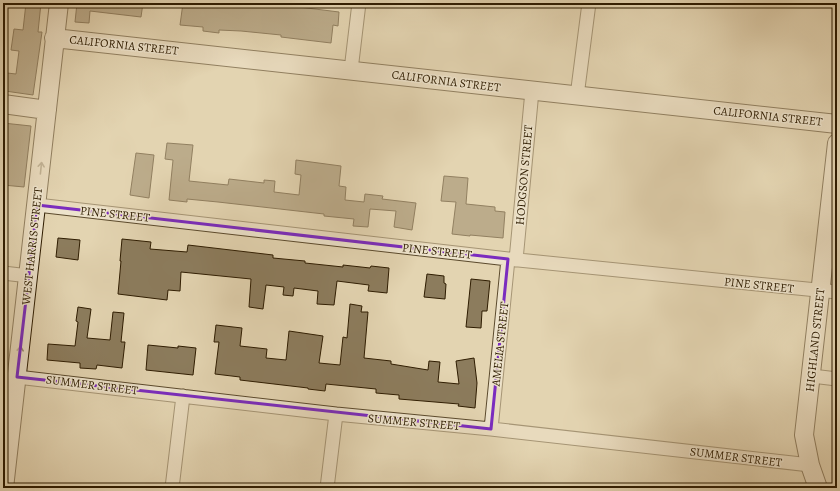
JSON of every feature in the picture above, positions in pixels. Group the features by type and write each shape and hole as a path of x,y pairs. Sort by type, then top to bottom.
{"street":[{"name":"WEST HARRIS STREET","path":"4,488 6,445 17,377 29,276 58,3"},
{"path":"351,70 359,3"},
{"path":"577,96 589,3"},
{"name":"CALIFORNIA STREET","path":"54,38 837,124"},
{"name":"HODGSON STREET","path":"512,259 532,91"},
{"path":"3,104 47,110"},
{"name":"HIGHLAND STREET","path":"818,488 810,465 804,435 812,376 828,292 837,143"},
{"name":"PINE STREET","path":"37,205 512,259 828,292"},
{"name":"AMELIA STREET","path":"491,429 512,259"},
{"path":"3,273 29,276"},
{"path":"812,376 837,379"},
{"name":"SUMMER STREET","path":"17,377 336,414 491,429 810,465"},
{"path":"172,488 183,396"},
{"path":"327,488 336,414"}],"highlighted area":[{"path":"37,205 508,259 491,429 17,377"}],"building":[{"path":"26,3 41,3 38,32 42,32 33,95 5,91 7,73 16,74 19,51 11,50 14,29 23,30"},
{"path":"77,3 143,3 141,17 90,11 89,23 75,22"},
{"path":"183,3 253,3 285,6 285,3 299,3 299,7 339,12 338,26 333,25 331,43 281,37 281,35 241,31 219,30 219,33 203,31 203,27 180,25"},
{"path":"3,123 31,126 24,187 3,185"},
{"path":"167,143 193,145 189,181 228,185 229,179 264,183 264,180 275,181 274,192 299,195 301,175 295,174 296,160 341,166 339,186 346,187 345,200 364,202 365,194 383,196 382,199 416,203 412,230 394,227 396,211 370,209 368,227 353,226 354,219 324,216 324,214 187,199 187,202 169,200 173,160 165,159"},
{"path":"136,153 154,155 149,198 130,195"},
{"path":"444,176 468,178 466,204 495,207 495,211 505,212 503,238 452,234 456,202 441,201"},
{"path":"58,238 80,240 78,260 56,257"},
{"path":"122,239 151,242 150,249 187,252 188,245 273,255 273,258 305,261 305,263 343,267 343,265 370,268 371,266 389,268 387,293 368,291 369,285 337,281 334,305 317,304 318,291 294,288 293,296 283,295 284,287 266,285 263,309 249,307 251,279 181,272 180,291 168,290 167,300 118,294"},
{"path":"427,274 444,276 444,283 446,284 445,299 424,297"},
{"path":"471,279 490,281 487,311 482,311 481,328 466,327"},
{"path":"350,304 362,306 361,312 368,312 364,358 391,361 391,364 428,370 429,361 440,362 438,382 459,384 456,361 474,358 477,383 475,408 458,406 459,404 399,399 399,395 376,393 376,389 326,384 325,391 240,380 240,377 215,374 219,342 214,342 216,325 242,328 240,346 267,349 266,358 286,360 289,331 323,336 319,363 340,365 343,337 347,338"},
{"path":"78,307 91,309 87,338 110,340 113,312 124,313 121,342 125,342 122,368 97,365 96,369 80,368 80,363 47,360 48,344 75,346"},
{"path":"148,345 196,348 193,375 146,370"}]}
